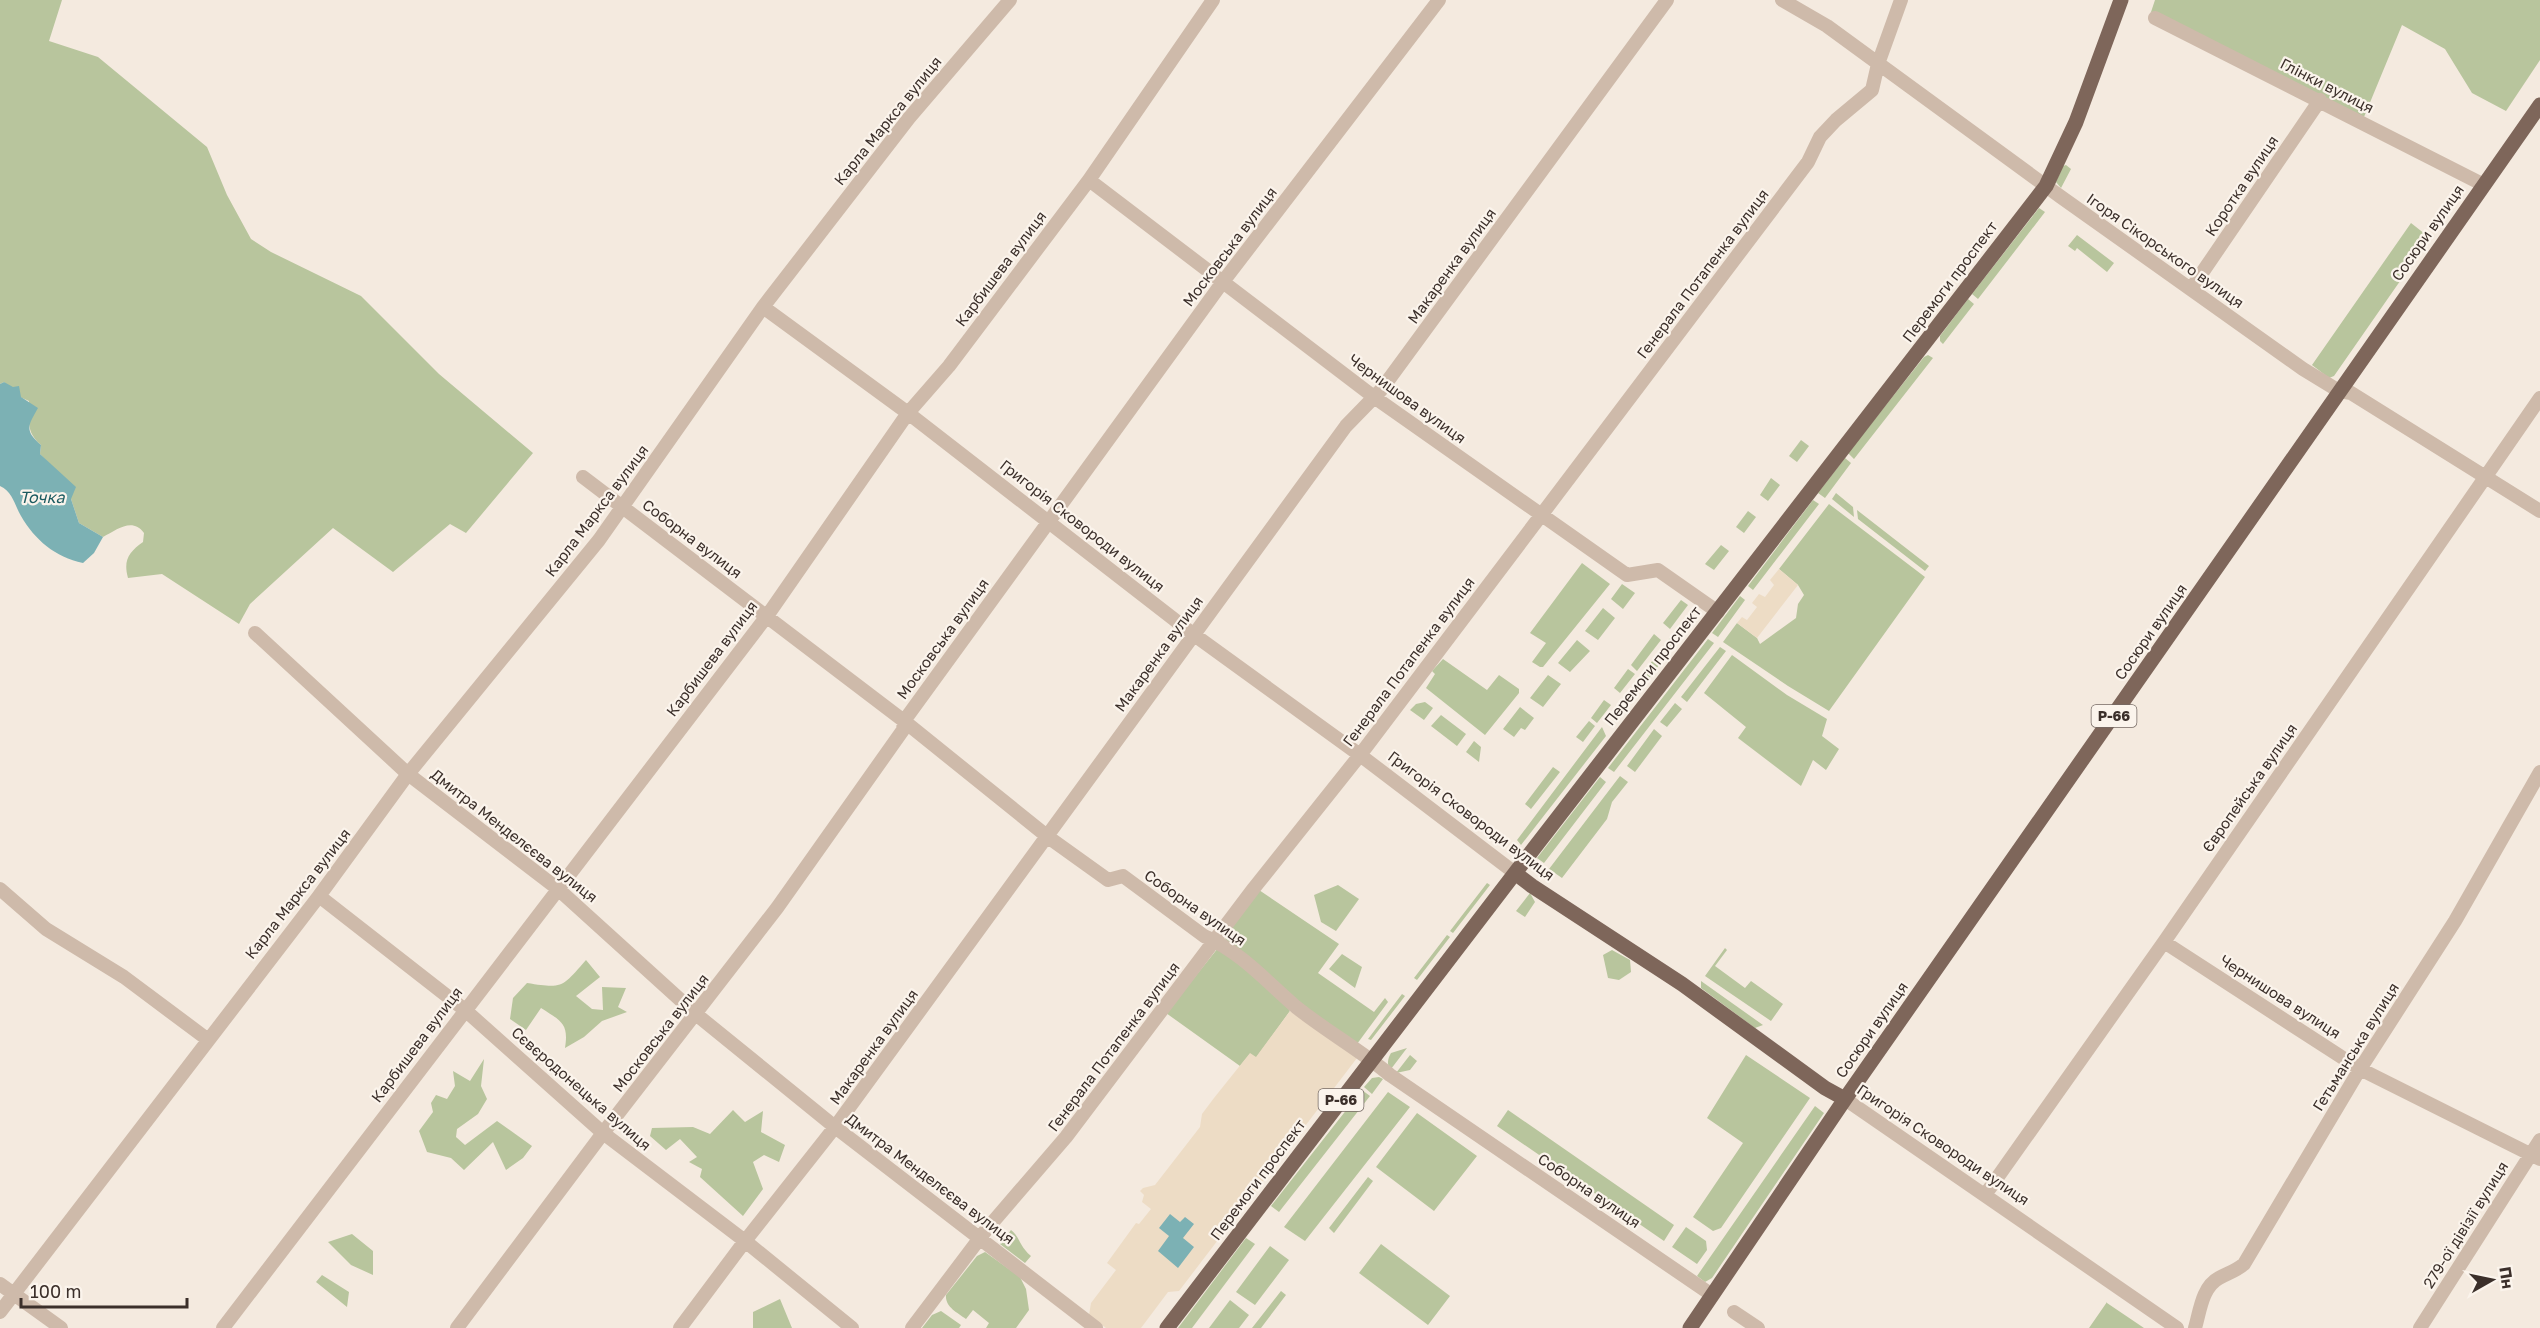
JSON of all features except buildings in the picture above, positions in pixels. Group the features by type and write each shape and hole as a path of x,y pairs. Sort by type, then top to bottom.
{"main road":[{"name":"Перемоги проспект","path":"1167,1328 2046,186 2076,122 2121,0"},
{"name":"Сосюри вулиця","path":"1690,1328 1845,1099 2540,105"},
{"name":"Григорія Сковороди вулиця","path":"1515,873 1682,984 1825,1088 1845,1099"}],"street":[{"name":"Карла Маркса вулиця","path":"0,1312 207,1039 319,896 408,774 623,508 763,308 909,118 1010,0"},
{"name":"Карбишева вулиця","path":"223,1328 766,616 908,413 949,366 1089,180 1213,0"},
{"name":"Московська вулиця","path":"457,1328 603,1133 697,1015 777,908 903,730 904,721 1222,283 1439,0"},
{"name":"Макаренка вулиця","path":"680,1328 745,1241 836,1127 1346,426 1374,397 1667,0"},
{"name":"Ігоря Сікорського вулиця","path":"1782,0 1827,26 2303,369 2339,391 2351,393 2540,511"},
{"name":"Генерала Потапенка вулиця","path":"912,1328 981,1237 1066,1137 1254,888 1360,755 1808,162 1820,137 1836,120 1872,90 1878,64 1901,0"},
{"name":"Глінки вулиця","path":"2155,18 2484,185"},
{"name":"Коротка вулиця","path":"2191,289 2320,100"},
{"name":"Чернишова вулиця","path":"1089,180 1374,397 1627,575 1658,570 1718,612"},
{"name":"Григорія Сковороди вулиця","path":"763,308 908,413 1193,634 1360,755 1515,873"},
{"name":"Європейська вулиця","path":"1985,1195 2164,942 2540,398"},
{"name":"Соборна вулиця","path":"583,477 904,721 1048,837 1108,880 1122,876 1272,983 1297,1007 1390,1075 1712,1295"},
{"name":"Дмитра Менделєєва вулиця","path":"255,633 408,774 558,889 697,1015 836,1127 1096,1328"},
{"name":"Гетьманська вулиця","path":"2195,1328 2207,1286 2244,1264 2360,1069 2455,921 2540,772"},
{"path":"0,889 46,929 124,977 207,1039"},
{"name":"Сєвєродонецька вулиця","path":"319,896 465,1010 603,1133 745,1241 852,1328"},
{"name":"Чернишова вулиця","path":"2164,942 2360,1069 2535,1156"},
{"name":"Григорія Сковороди вулиця","path":"1845,1099 2177,1328"},
{"name":"279-ої дівізії вулиця","path":"2420,1328 2535,1156 2540,1140"},
{"path":"0,1284 62,1328"},
{"path":"1734,1312 1758,1328"}],"green space":[{"path":"0,0 62,0 49,41 98,57 207,147 227,195 251,239 271,252 361,296 439,374 533,453 466,533 450,524 393,572 333,528 250,604 239,624 162,574 128,578 126,566 128,557 143,542 144,533 139,528 124,526 103,537 79,523 71,499 55,470 40,454 41,445 30,430 29,401 20,397 4,382 0,384"},
{"path":"2155,0 2540,0 2540,60 2506,111 2472,93 2445,49 2402,25 2364,117 2151,12"},
{"path":"2066,165 2071,169 2061,188 2056,182 2063,166"},
{"path":"2039,208 2045,212 1978,299 1972,294"},
{"path":"2411,223 2430,238 2334,376 2329,378 2312,365"},
{"path":"2077,235 2114,263 2107,272 2077,248 2075,251 2068,246"},
{"path":"1968,299 1974,304 1943,344 1940,336"},
{"path":"1928,355 1933,358 1854,459 1848,453 1924,357"},
{"path":"1801,440 1809,446 1797,462 1789,456"},
{"path":"1845,458 1851,463 1825,498 1818,493"},
{"path":"1771,478 1780,485 1768,501 1760,495"},
{"path":"1836,493 1853,507 1854,517 1832,499"},
{"path":"1813,500 1819,504 1753,590 1748,586"},
{"path":"1829,504 1925,577 1829,711 1723,642 1737,623 1757,638 1760,644 1796,618 1798,604 1804,595 1798,585 1779,569"},
{"path":"1857,510 1929,566 1925,571 1858,519"},
{"path":"1748,511 1756,517 1744,533 1736,527"},
{"path":"1721,545 1729,551 1714,570 1705,564"},
{"path":"1582,563 1610,584 1543,667 1540,667 1532,662 1546,643 1530,633"},
{"path":"1622,584 1635,593 1623,609 1611,599"},
{"path":"1740,596 1745,600 1718,637 1712,633"},
{"path":"1681,600 1688,605 1670,629 1663,623"},
{"path":"1603,608 1615,618 1598,640 1585,631"},
{"path":"1654,634 1661,640 1637,671 1631,665"},
{"path":"1670,638 1676,642 1648,680 1641,680 1639,678"},
{"path":"1708,639 1714,643 1614,772 1608,768"},
{"path":"1577,640 1590,651 1570,672 1558,663"},
{"path":"1720,647 1726,651 1687,702 1681,697"},
{"path":"1732,655 1787,695 1827,719 1822,736 1839,749 1826,770 1813,760 1801,786 1738,738 1746,727 1704,693"},
{"path":"1443,659 1487,690 1499,675 1519,689 1519,693 1485,735 1426,688 1435,674 1432,671"},
{"path":"1628,669 1635,674 1620,693 1614,688"},
{"path":"1548,675 1561,684 1543,707 1530,698"},
{"path":"1604,700 1611,705 1597,723 1591,718"},
{"path":"1425,702 1433,708 1424,720 1410,710 1416,704"},
{"path":"1675,703 1682,709 1667,727 1660,722"},
{"path":"1520,707 1534,718 1525,730 1521,728 1514,737 1503,729"},
{"path":"1441,715 1466,734 1457,746 1431,726"},
{"path":"1589,721 1595,726 1583,742 1576,737"},
{"path":"1602,727 1606,736 1521,845 1517,840"},
{"path":"1654,729 1662,736 1635,772 1627,766"},
{"path":"1474,741 1481,747 1479,762 1466,752"},
{"path":"1553,767 1560,772 1531,809 1525,804"},
{"path":"1620,776 1628,782 1612,802 1607,819 1562,878 1549,869"},
{"path":"1600,777 1606,782 1544,863 1537,858"},
{"path":"1487,883 1490,885 1453,933 1450,931"},
{"path":"1338,885 1359,899 1336,931 1321,922 1314,895"},
{"path":"1259,890 1339,944 1318,973 1374,1012 1385,998 1388,1002 1357,1044 1299,1003 1226,944 1225,935"},
{"path":"1530,893 1535,902 1525,917 1516,911"},
{"path":"1447,935 1450,937 1417,980 1414,978"},
{"path":"1218,948 1281,998 1290,1011 1256,1058 1250,1054 1240,1066 1166,1013"},
{"path":"1725,948 1727,950 1715,966 1745,988 1751,981 1783,1004 1771,1021 1705,976"},
{"path":"1612,950 1630,960 1631,972 1619,980 1608,978 1603,955"},
{"path":"1342,954 1362,967 1355,988 1329,969"},
{"path":"586,960 600,977 576,996 592,1009 603,1010 602,987 626,988 618,1007 627,1012 602,1021 584,1037 565,1048 566,1033 562,1023 541,1008 526,1030 510,1019 513,998 527,983 548,986 561,984 567,981"},
{"path":"1701,981 1763,1025 1755,1028 1701,988"},
{"path":"1402,994 1405,996 1371,1040 1368,1039"},
{"path":"1407,1048 1391,1069 1388,1061 1391,1053"},
{"path":"1410,1055 1417,1061 1410,1070 1396,1073"},
{"path":"1746,1055 1810,1098 1721,1228 1713,1231 1693,1217 1743,1143 1707,1118"},
{"path":"484,1059 481,1086 487,1099 478,1114 457,1129 456,1137 465,1145 497,1121 532,1146 523,1158 506,1170 493,1142 464,1170 451,1158 427,1152 419,1131 433,1112 431,1103 436,1095 447,1099 455,1086 453,1071 470,1081"},
{"path":"1372,1078 1383,1079 1372,1094 1364,1087"},
{"path":"1362,1090 1370,1096 1279,1212 1271,1206"},
{"path":"1388,1092 1410,1107 1305,1241 1284,1227"},
{"path":"1815,1106 1824,1113 1712,1278 1705,1282 1697,1276"},
{"path":"733,1110 745,1122 763,1111 761,1132 785,1145 779,1162 764,1155 753,1162 763,1189 743,1216 700,1177 702,1169 689,1162 697,1157 680,1139 666,1150 650,1136 652,1128 693,1127 710,1134"},
{"path":"1508,1110 1674,1225 1664,1241 1497,1126"},
{"path":"1417,1113 1477,1156 1434,1211 1376,1167"},
{"path":"1368,1177 1373,1181 1334,1233 1329,1228"},
{"path":"1686,1227 1706,1241 1707,1250 1697,1264 1672,1247"},
{"path":"1011,1230 1031,1256 1025,1263 1000,1244"},
{"path":"352,1234 373,1251 373,1275 351,1265 328,1242"},
{"path":"1246,1238 1255,1244 1192,1328 1178,1328"},
{"path":"1381,1244 1450,1296 1428,1325 1359,1273"},
{"path":"1270,1246 1289,1260 1255,1305 1236,1292"},
{"path":"985,1252 1020,1277 1026,1289 1029,1310 1016,1328 986,1328 989,1323 973,1310 966,1319 947,1303 946,1295 977,1256"},
{"path":"322,1275 349,1292 347,1307 316,1282"},
{"path":"1281,1291 1286,1295 1261,1328 1252,1328"},
{"path":"780,1299 792,1328 753,1328 753,1312"},
{"path":"1230,1300 1249,1315 1239,1328 1209,1328"},
{"path":"2107,1303 2144,1328 2089,1328"},
{"path":"941,1311 961,1325 959,1328 922,1328 932,1315"}],"shaded area":[{"path":"1779,569 1798,585 1757,638 1737,623 1742,617 1747,620 1757,607 1752,603 1759,594 1765,597 1774,585 1770,580"},
{"path":"1290,1011 1357,1058 1179,1291 1168,1292 1141,1328 1106,1328 1089,1315 1091,1303 1116,1270 1107,1263 1136,1223 1139,1224 1151,1209 1142,1202 1144,1195 1140,1191 1155,1185 1200,1127 1202,1114 1214,1098 1250,1053 1256,1057"}],"water":[{"name":"Точка","path":"4,382 13,387 19,386 21,397 38,408 29,428 41,445 40,454 76,487 71,499 79,523 103,537 94,553 83,563 55,552 39,540 21,516 11,495 0,486 0,384"},
{"path":"1170,1214 1180,1222 1185,1217 1194,1224 1183,1238 1194,1247 1178,1268 1158,1251 1169,1236 1159,1228"}]}
